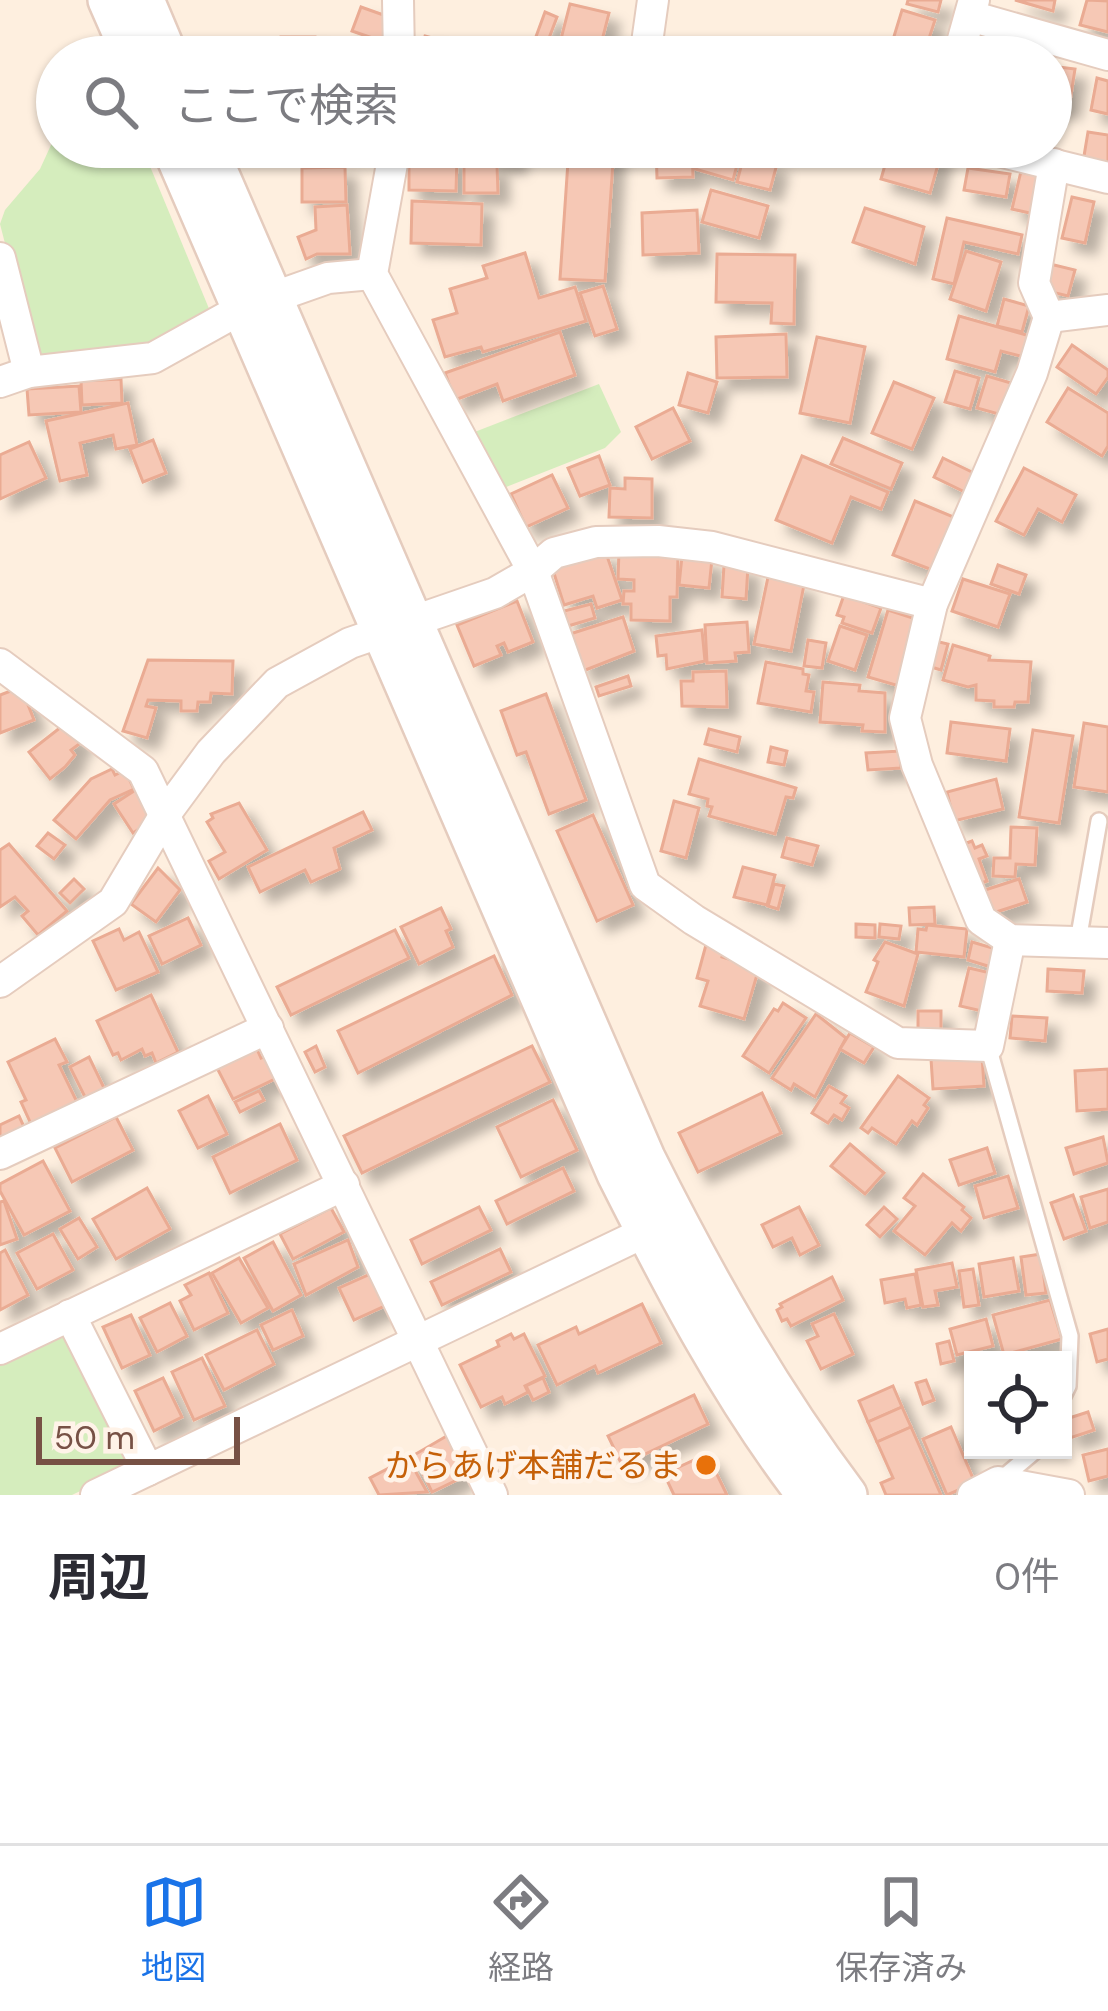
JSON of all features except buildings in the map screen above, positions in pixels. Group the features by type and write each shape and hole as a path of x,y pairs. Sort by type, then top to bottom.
{"street":[{"path":"108,0 124,36"},
{"path":"144,0 159,36"},
{"path":"398,0 399,36"},
{"path":"648,36 652,0"},
{"path":"972,8 1053,36"},
{"path":"1072,43 1108,55"},
{"path":"183,168 257,303 397,628 617,1174 661,1225 847,1495"},
{"path":"214,168 257,303"},
{"path":"391,168 372,274 533,571 645,885 694,920 898,1043 988,1046 1010,940"},
{"path":"1053,168 1034,283 1049,317 1032,373 932,604 905,718 917,765 981,920 1010,940 1093,942"},
{"path":"1069,168 1108,178"},
{"path":"0,258 15,377 153,358 257,303 328,278 372,274"},
{"path":"1049,317 1108,310"},
{"path":"0,982 113,902 166,814 211,752 277,683 350,643 495,593 554,553 596,542 658,541 712,547 932,604"},
{"path":"0,664 143,771 493,1495"},
{"path":"0,1154 268,1028"},
{"path":"0,1348 344,1185"},
{"path":"96,1495 661,1225"},
{"path":"661,1225 733,1387 807,1495"},
{"path":"70,1316 148,1470"},
{"path":"985,1488 1070,1495"}],"lane":[{"path":"1093,942 1099,821"},
{"path":"988,1046 1070,1336 1069,1351"},
{"path":"985,1488 1024,1459"}],"green space":[{"path":"151,168 210,311 148,347 35,360 0,224 5,210 40,169"},
{"path":"599,384 621,432 605,448 501,489 472,433"},
{"path":"59,1336 71,1339 130,1467 72,1495 0,1495 0,1364"}],"place":[{"name":"からあげ本舗だるま","path":"706,1465"}]}
